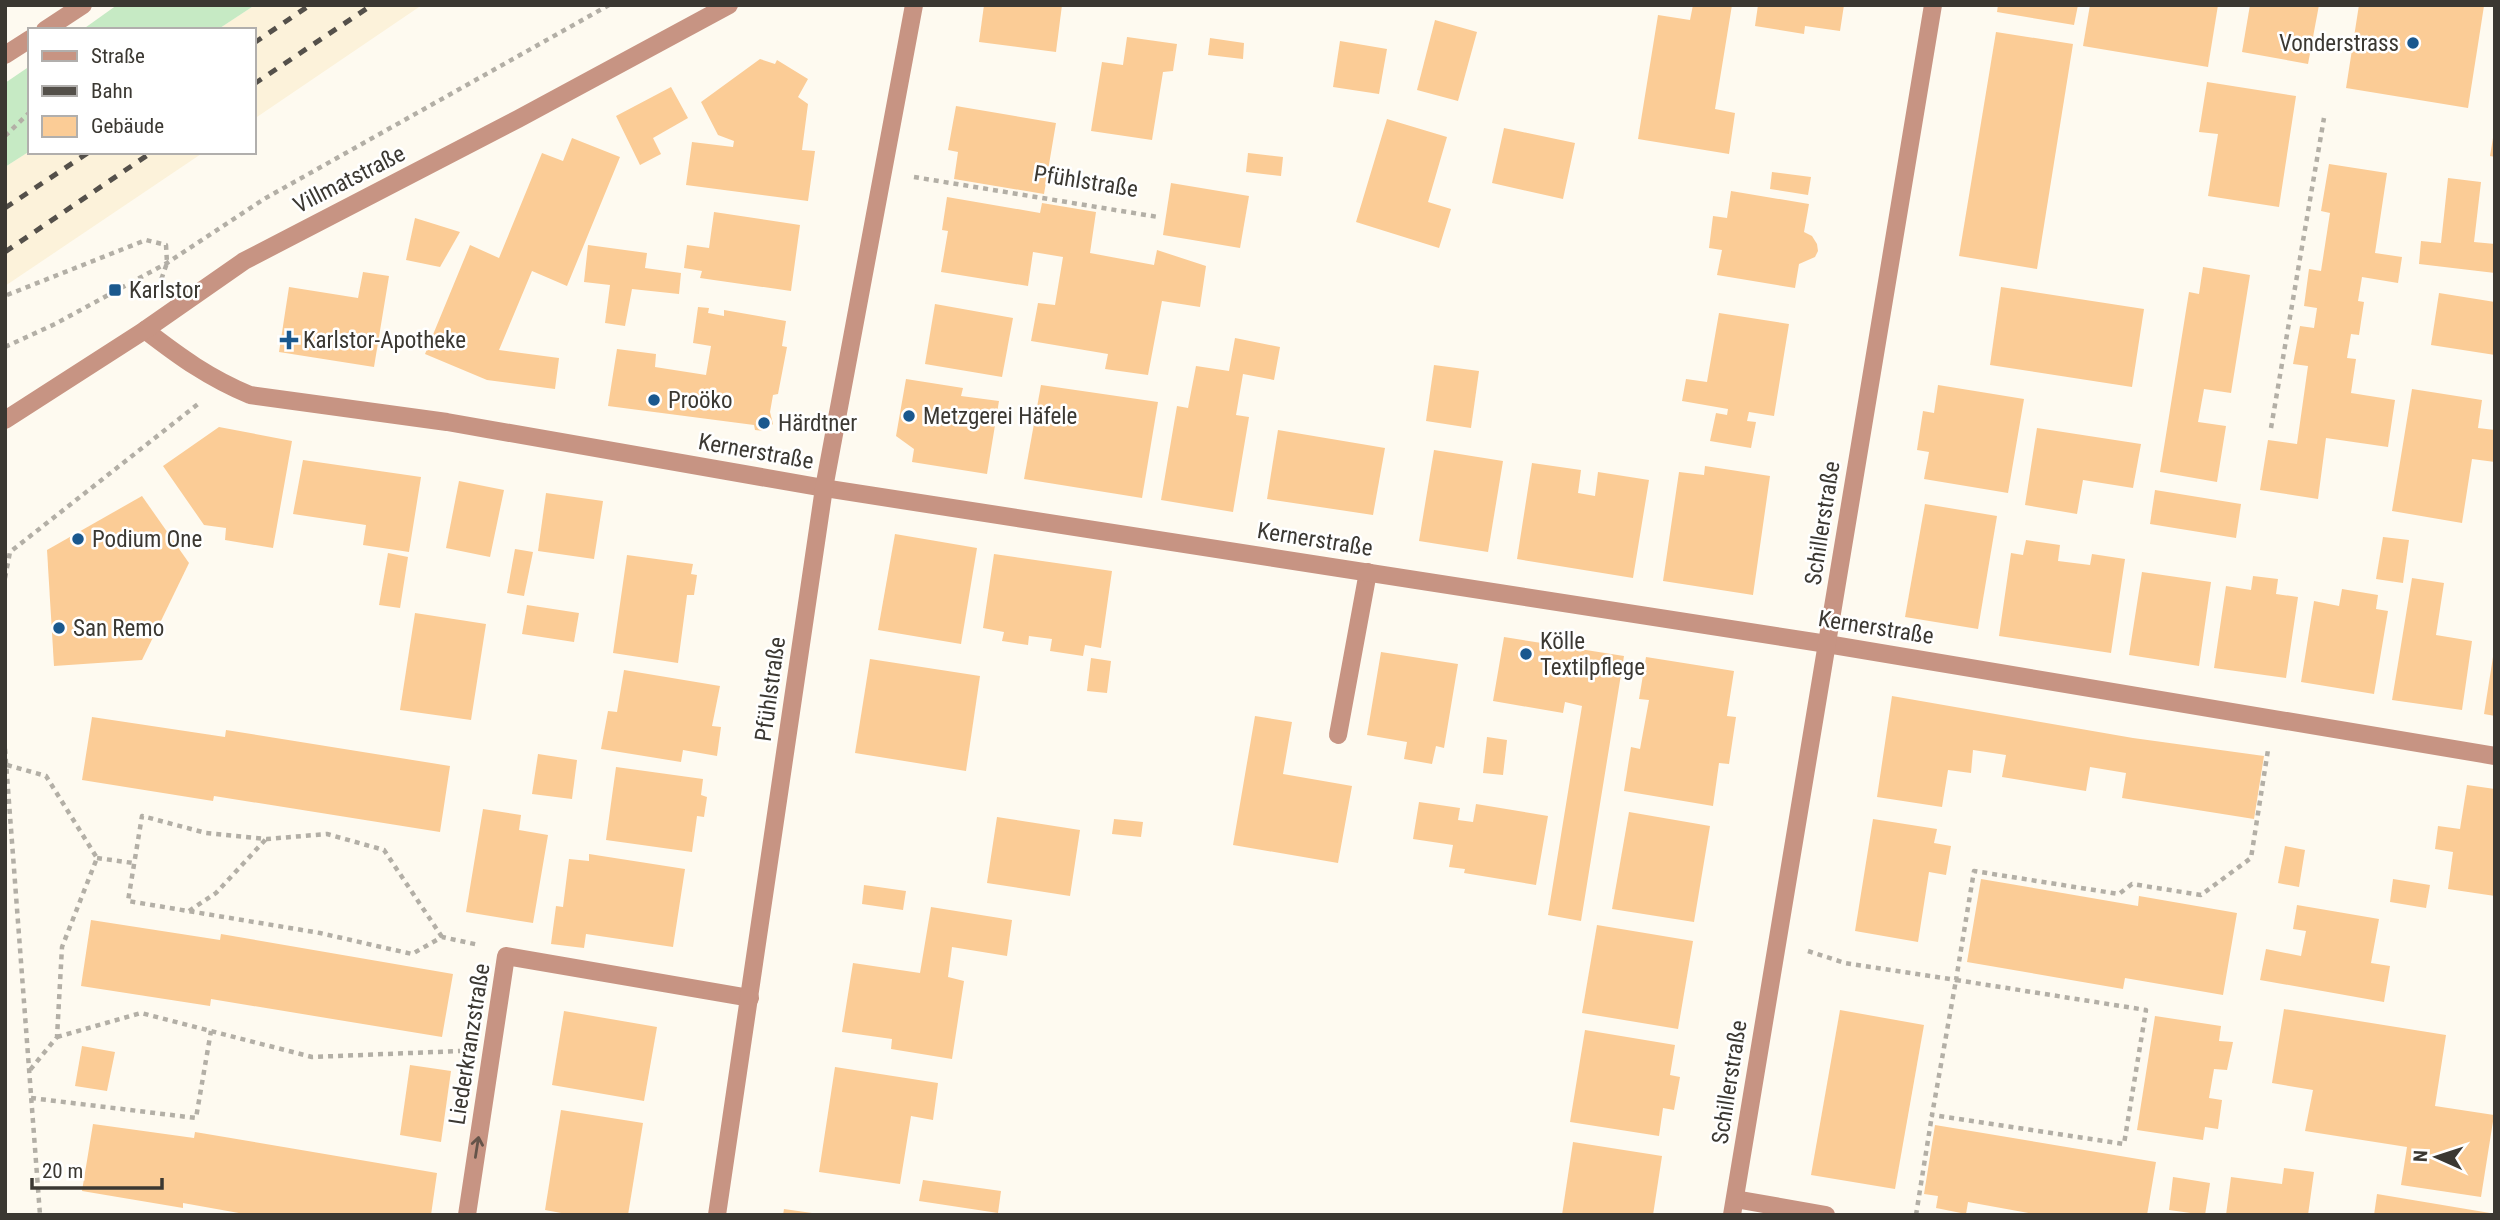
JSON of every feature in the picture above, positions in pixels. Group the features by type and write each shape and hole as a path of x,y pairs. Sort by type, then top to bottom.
{"street":[{"path":"48,28 83,5"},
{"name":"Villmatstraße","path":"5,421 145,330 244,261 518,119 729,5"},
{"name":"Pfühlstraße","path":"717,1215 824,488 914,5"},
{"name":"Schillerstraße","path":"1733,1207 1933,5"},
{"path":"5,55 28,40"},
{"name":"Kernerstraße","path":"145,330 188,364 250,395 447,422 824,488 1827,644 2495,756"},
{"path":"1338,736 1368,572"},
{"name":"Liederkranzstraße","path":"467,1215 506,957 750,998"},
{"path":"1733,1207 1826,1215"}],"path":[{"path":"5,347 55,324 167,263 264,199 609,5"},
{"path":"5,136 28,114"},
{"path":"2271,428 2324,118"},
{"name":"Pfühlstraße","path":"882,172 1158,217"},
{"path":"6,296 146,240 166,245 167,263 145,330"},
{"path":"5,578 7,553 224,384"},
{"path":"1916,1215 1974,872 2119,894 2132,884 2201,895 2251,858 2273,719"},
{"path":"5,748 40,1215"},
{"path":"6,765 46,776 97,858"},
{"path":"442,937 384,850 327,834 267,839 206,833 142,816 128,901 320,933 412,954 442,937 487,947 506,957"},
{"path":"189,911 216,893 267,839"},
{"path":"97,858 133,863"},
{"path":"57,1037 62,947 97,858"},
{"path":"1777,940 1845,963 2146,1010 2124,1144 1932,1115"},
{"path":"30,1070 57,1037 141,1013 312,1057 492,1050"},
{"path":"31,1098 196,1118 211,1031"}],"shaded area":[{"path":"255,5 422,5 256,118 256,28 220,28"},
{"path":"28,152 201,154 5,286 5,167"}],"green space":[{"path":"117,5 255,5 220,28 85,28"},
{"path":"28,67 28,152 5,167 5,83"}],"building":[{"path":"984,5 1062,5 1056,52 979,42"},
{"path":"1693,5 1732,5 1715,109 1735,113 1729,154 1638,139 1658,15 1690,20"},
{"path":"1758,5 1844,5 1840,31 1805,26 1804,34 1755,26"},
{"path":"1998,5 2078,5 2074,25 1997,12"},
{"path":"2090,5 2218,5 2208,67 2083,46"},
{"path":"2250,5 2319,5 2308,64 2242,52"},
{"path":"2359,5 2484,6 2468,108 2346,88"},
{"path":"1435,20 1477,32 1458,101 1417,90"},
{"path":"1996,32 2073,44 2037,269 1959,256"},
{"path":"1127,37 1177,44 1173,71 1163,72 1152,140 1091,131 1102,62 1123,65"},
{"path":"1210,38 1244,43 1243,59 1208,55"},
{"path":"1340,41 1387,49 1379,94 1333,87"},
{"path":"760,59 775,64 777,60 808,79 798,97 808,104 802,150 815,151 808,201 686,185 692,142 733,147 734,141 718,135 701,102"},
{"path":"2207,82 2296,96 2279,207 2208,196 2218,134 2199,132"},
{"path":"671,87 688,118 653,138 661,154 640,165 616,116"},
{"path":"956,106 1056,123 1044,194 954,179 958,152 948,150"},
{"path":"1387,119 1447,137 1428,202 1451,209 1439,248 1356,222"},
{"path":"1504,128 1575,143 1563,199 1492,183"},
{"path":"572,138 620,157 567,286 532,271 499,350 559,358 555,389 487,380 425,354 470,245 499,258 542,153 563,161"},
{"path":"2495,138 2495,157 2490,156"},
{"path":"1248,153 1283,157 1281,176 1246,172"},
{"path":"2329,164 2387,173 2375,253 2402,257 2398,283 2362,277 2358,301 2364,302 2359,335 2351,334 2347,358 2356,359 2351,393 2395,400 2388,447 2326,438 2318,499 2260,490 2268,440 2297,444 2308,366 2293,364 2300,326 2314,328 2317,308 2304,306 2309,269 2321,271 2330,213 2321,211"},
{"path":"1772,172 1811,177 1808,195 1770,189"},
{"path":"2448,178 2481,182 2474,242 2495,244 2495,273 2419,264 2421,241 2441,243"},
{"path":"1171,183 1249,196 1240,248 1163,235"},
{"path":"1731,191 1809,204 1804,232 1812,236 1818,251 1815,257 1799,264 1795,288 1717,275 1722,250 1709,248 1713,216 1727,218"},
{"path":"947,197 1040,213 1042,203 1096,212 1090,253 1154,265 1157,250 1206,266 1200,307 1162,301 1148,375 1105,369 1108,354 1031,341 1038,303 1055,305 1063,257 1033,252 1028,286 941,272 948,231 942,230"},
{"path":"714,212 800,225 791,291 700,278 702,271 684,268 687,245 709,248"},
{"path":"415,218 460,232 440,267 406,260"},
{"path":"588,245 647,253 645,268 681,273 679,294 632,289 625,326 605,323 610,285 584,282"},
{"path":"2203,267 2250,275 2231,393 2204,389 2198,422 2226,426 2217,482 2160,472 2189,292 2199,294"},
{"path":"363,272 389,276 374,367 279,352 289,287 358,298"},
{"path":"2001,287 2144,309 2132,387 1990,365"},
{"path":"2439,293 2495,302 2495,355 2431,345"},
{"path":"935,304 1013,318 1002,377 925,364"},
{"path":"698,307 709,308 708,313 724,316 724,310 786,321 782,346 787,347 778,394 773,395 770,412 773,424 764,431 755,430 754,425 608,406 617,349 656,354 655,367 706,375 711,346 693,343"},
{"path":"1719,313 1789,324 1774,416 1749,412 1747,421 1756,422 1751,448 1710,441 1716,413 1727,415 1728,409 1682,401 1686,379 1707,382"},
{"path":"1235,338 1280,347 1274,380 1243,374 1236,415 1249,417 1233,512 1161,500 1177,406 1188,408 1196,366 1229,371"},
{"path":"1434,365 1479,371 1471,428 1426,421"},
{"path":"906,379 963,388 961,396 999,401 987,474 912,462 914,449 896,436"},
{"path":"1041,385 1158,402 1142,498 1024,479"},
{"path":"1938,385 2024,399 2008,493 1924,479 1929,452 1917,450 1923,411 1934,413"},
{"path":"2412,389 2482,400 2478,428 2495,430 2495,462 2472,459 2462,523 2392,511"},
{"path":"219,427 292,441 273,548 225,540 226,528 204,525 163,466"},
{"path":"2037,428 2141,444 2133,488 2083,480 2077,514 2025,505"},
{"path":"1278,430 1385,448 1373,515 1267,499"},
{"path":"1434,450 1503,461 1488,552 1419,541"},
{"path":"303,460 421,477 409,552 363,545 366,525 293,514"},
{"path":"1532,463 1581,470 1578,493 1595,496 1598,472 1649,480 1633,578 1517,559"},
{"path":"1705,466 1770,476 1753,595 1663,581 1679,472 1704,475"},
{"path":"459,481 504,490 490,557 446,548"},
{"path":"2155,490 2241,504 2236,538 2150,524"},
{"path":"546,493 603,501 594,559 538,551"},
{"path":"142,496 189,563 142,660 54,666 47,550"},
{"path":"1925,504 1997,516 1978,629 1905,617"},
{"path":"895,534 977,548 961,644 878,630"},
{"path":"2383,537 2409,540 2403,583 2376,579"},
{"path":"2026,540 2060,545 2058,561 2090,565 2092,554 2125,559 2111,653 1999,636 2011,553 2023,555"},
{"path":"515,549 533,552 524,596 507,593"},
{"path":"388,553 408,557 400,608 379,605"},
{"path":"994,554 1112,571 1101,648 1085,645 1083,656 1050,651 1052,639 1029,636 1028,645 1002,641 1004,632 983,628"},
{"path":"627,555 693,564 691,574 697,575 694,595 687,595 678,663 613,653"},
{"path":"2142,572 2211,582 2199,666 2129,655"},
{"path":"2253,576 2278,579 2276,594 2298,597 2286,678 2214,668 2226,586 2251,590"},
{"path":"2412,578 2444,583 2436,635 2472,641 2462,710 2392,700"},
{"path":"2342,589 2378,595 2376,609 2388,611 2374,694 2301,682 2314,601 2339,606"},
{"path":"527,605 579,613 574,642 522,634"},
{"path":"415,613 486,624 471,720 400,710"},
{"path":"1504,637 1624,656 1581,921 1548,915 1582,706 1565,702 1563,713 1493,701"},
{"path":"1381,652 1458,664 1444,748 1436,746 1432,764 1404,759 1407,742 1367,735"},
{"path":"1646,657 1734,671 1727,716 1736,717 1729,764 1719,763 1713,806 1624,791 1631,747 1640,749 1649,700 1639,699"},
{"path":"2495,657 2495,716 2484,714"},
{"path":"1091,658 1111,661 1107,693 1087,691"},
{"path":"870,659 980,676 966,771 855,753"},
{"path":"624,670 720,686 712,726 721,727 717,756 683,750 681,762 601,749 608,711 617,712"},
{"path":"1892,696 2133,738 2264,756 2254,819 2122,798 2126,773 2090,767 2086,791 2002,777 2006,755 1973,750 1971,773 1948,770 1942,807 1877,797"},
{"path":"1255,716 1292,722 1283,774 1352,786 1338,863 1233,845"},
{"path":"92,717 225,737 226,730 450,766 440,832 214,796 213,801 82,780"},
{"path":"1487,737 1507,740 1503,775 1483,773"},
{"path":"538,754 577,760 572,799 532,794"},
{"path":"616,767 703,779 701,795 707,797 704,817 697,816 692,852 606,840"},
{"path":"2467,785 2495,789 2495,896 2448,889 2453,852 2435,849 2438,826 2460,829"},
{"path":"1419,802 1460,808 1458,820 1473,822 1476,804 1548,816 1536,885 1464,873 1465,869 1449,867 1453,845 1413,839"},
{"path":"483,809 521,815 519,830 548,835 533,923 466,912"},
{"path":"1629,812 1710,826 1694,922 1612,909"},
{"path":"997,817 1080,830 1070,896 987,883"},
{"path":"1114,819 1143,822 1141,837 1112,834"},
{"path":"1873,819 1937,829 1934,843 1951,846 1946,875 1929,872 1918,942 1855,931"},
{"path":"2285,846 2305,850 2299,887 2278,883"},
{"path":"589,854 685,869 673,947 586,934 584,948 551,944 556,906 563,907 569,859 589,861"},
{"path":"1981,879 2138,906 2139,896 2237,913 2223,995 2125,978 2123,989 1967,962"},
{"path":"2393,879 2430,885 2426,908 2390,902"},
{"path":"864,885 906,891 903,910 862,904"},
{"path":"2297,905 2379,919 2371,963 2390,966 2384,1002 2260,980 2266,949 2301,956 2306,931 2293,929"},
{"path":"931,907 1012,920 1007,956 952,947 948,977 964,981 952,1059 891,1049 892,1039 842,1032 853,963 920,973"},
{"path":"91,920 220,940 221,934 453,974 442,1037 211,999 210,1006 81,986"},
{"path":"1597,925 1693,941 1678,1029 1582,1013"},
{"path":"2284,1009 2446,1035 2435,1106 2494,1115 2481,1197 2401,1185 2407,1147 2305,1131 2313,1090 2272,1083"},
{"path":"1840,1010 1924,1025 1895,1189 1811,1175"},
{"path":"564,1011 657,1027 644,1101 552,1085"},
{"path":"2155,1016 2221,1026 2219,1041 2233,1042 2227,1070 2214,1069 2209,1098 2222,1100 2218,1129 2205,1127 2203,1140 2137,1130"},
{"path":"1585,1030 1675,1045 1670,1075 1680,1077 1674,1110 1663,1108 1659,1136 1570,1122"},
{"path":"82,1046 115,1052 107,1091 75,1086"},
{"path":"410,1065 451,1071 441,1142 400,1135"},
{"path":"835,1067 938,1083 933,1120 911,1116 900,1184 819,1172"},
{"path":"561,1110 643,1123 628,1215 572,1215 545,1210"},
{"path":"93,1124 194,1138 195,1132 437,1173 431,1215 250,1215 183,1203 183,1208 82,1191"},
{"path":"1935,1125 2156,1162 2147,1215 2040,1215 1968,1202 1966,1214 1936,1208 1938,1196 1924,1194"},
{"path":"1573,1142 1662,1156 1653,1215 1562,1215"},
{"path":"2284,1168 2314,1172 2308,1215 2226,1215 2231,1177 2282,1184"},
{"path":"2173,1177 2210,1183 2205,1215 2169,1210"},
{"path":"923,1180 1001,1191 998,1213 919,1201"},
{"path":"2377,1194 2490,1213 2374,1215"},
{"path":"784,1209 812,1213 812,1215 783,1215"}],"railway":[{"path":"256,42 310,5"},
{"path":"256,83 372,5"},
{"path":"5,208 86,154"},
{"path":"5,252 149,154"}],"place":[{"name":"Vonderstrass","path":"2413,43"},
{"name":"Karlstor","path":"115,290"},
{"name":"Karlstor-Apotheke","path":"289,340"},
{"name":"Proöko","path":"654,400"},
{"name":"Metzgerei Häfele","path":"909,416"},
{"name":"Härdtner","path":"764,423"},
{"name":"Podium One","path":"78,539"},
{"name":"San Remo","path":"59,628"},
{"name":"Kölle Textilpflege","path":"1526,654"}]}
